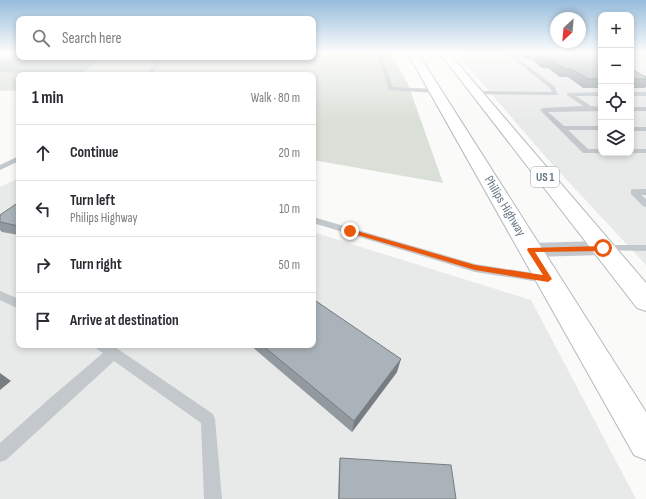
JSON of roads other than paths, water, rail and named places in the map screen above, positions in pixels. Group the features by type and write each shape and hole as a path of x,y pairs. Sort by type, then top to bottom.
{"main road":[{"name":"Philips Highway","path":"426,75 646,443"},
{"name":"US 1","path":"462,75 646,301"}],"street":[{"path":"530,250 603,248"}],"lane":[{"path":"386,75 391,89 435,91"},
{"path":"537,75 552,87 556,94"},
{"path":"476,93 598,94"},
{"path":"570,94 589,108"},
{"path":"634,94 645,94"},
{"path":"598,109 543,110 586,151 598,151"},
{"path":"634,109 646,109"},
{"path":"563,128 598,128"},
{"path":"634,129 646,129"},
{"path":"634,151 646,151"},
{"path":"0,168 16,160"},
{"path":"646,192 634,192 646,204"},
{"path":"316,221 475,268 548,279"},
{"path":"603,248 646,248"},
{"path":"0,295 16,303"},
{"path":"0,454 54,404 108,349 208,420 213,499"}]}
